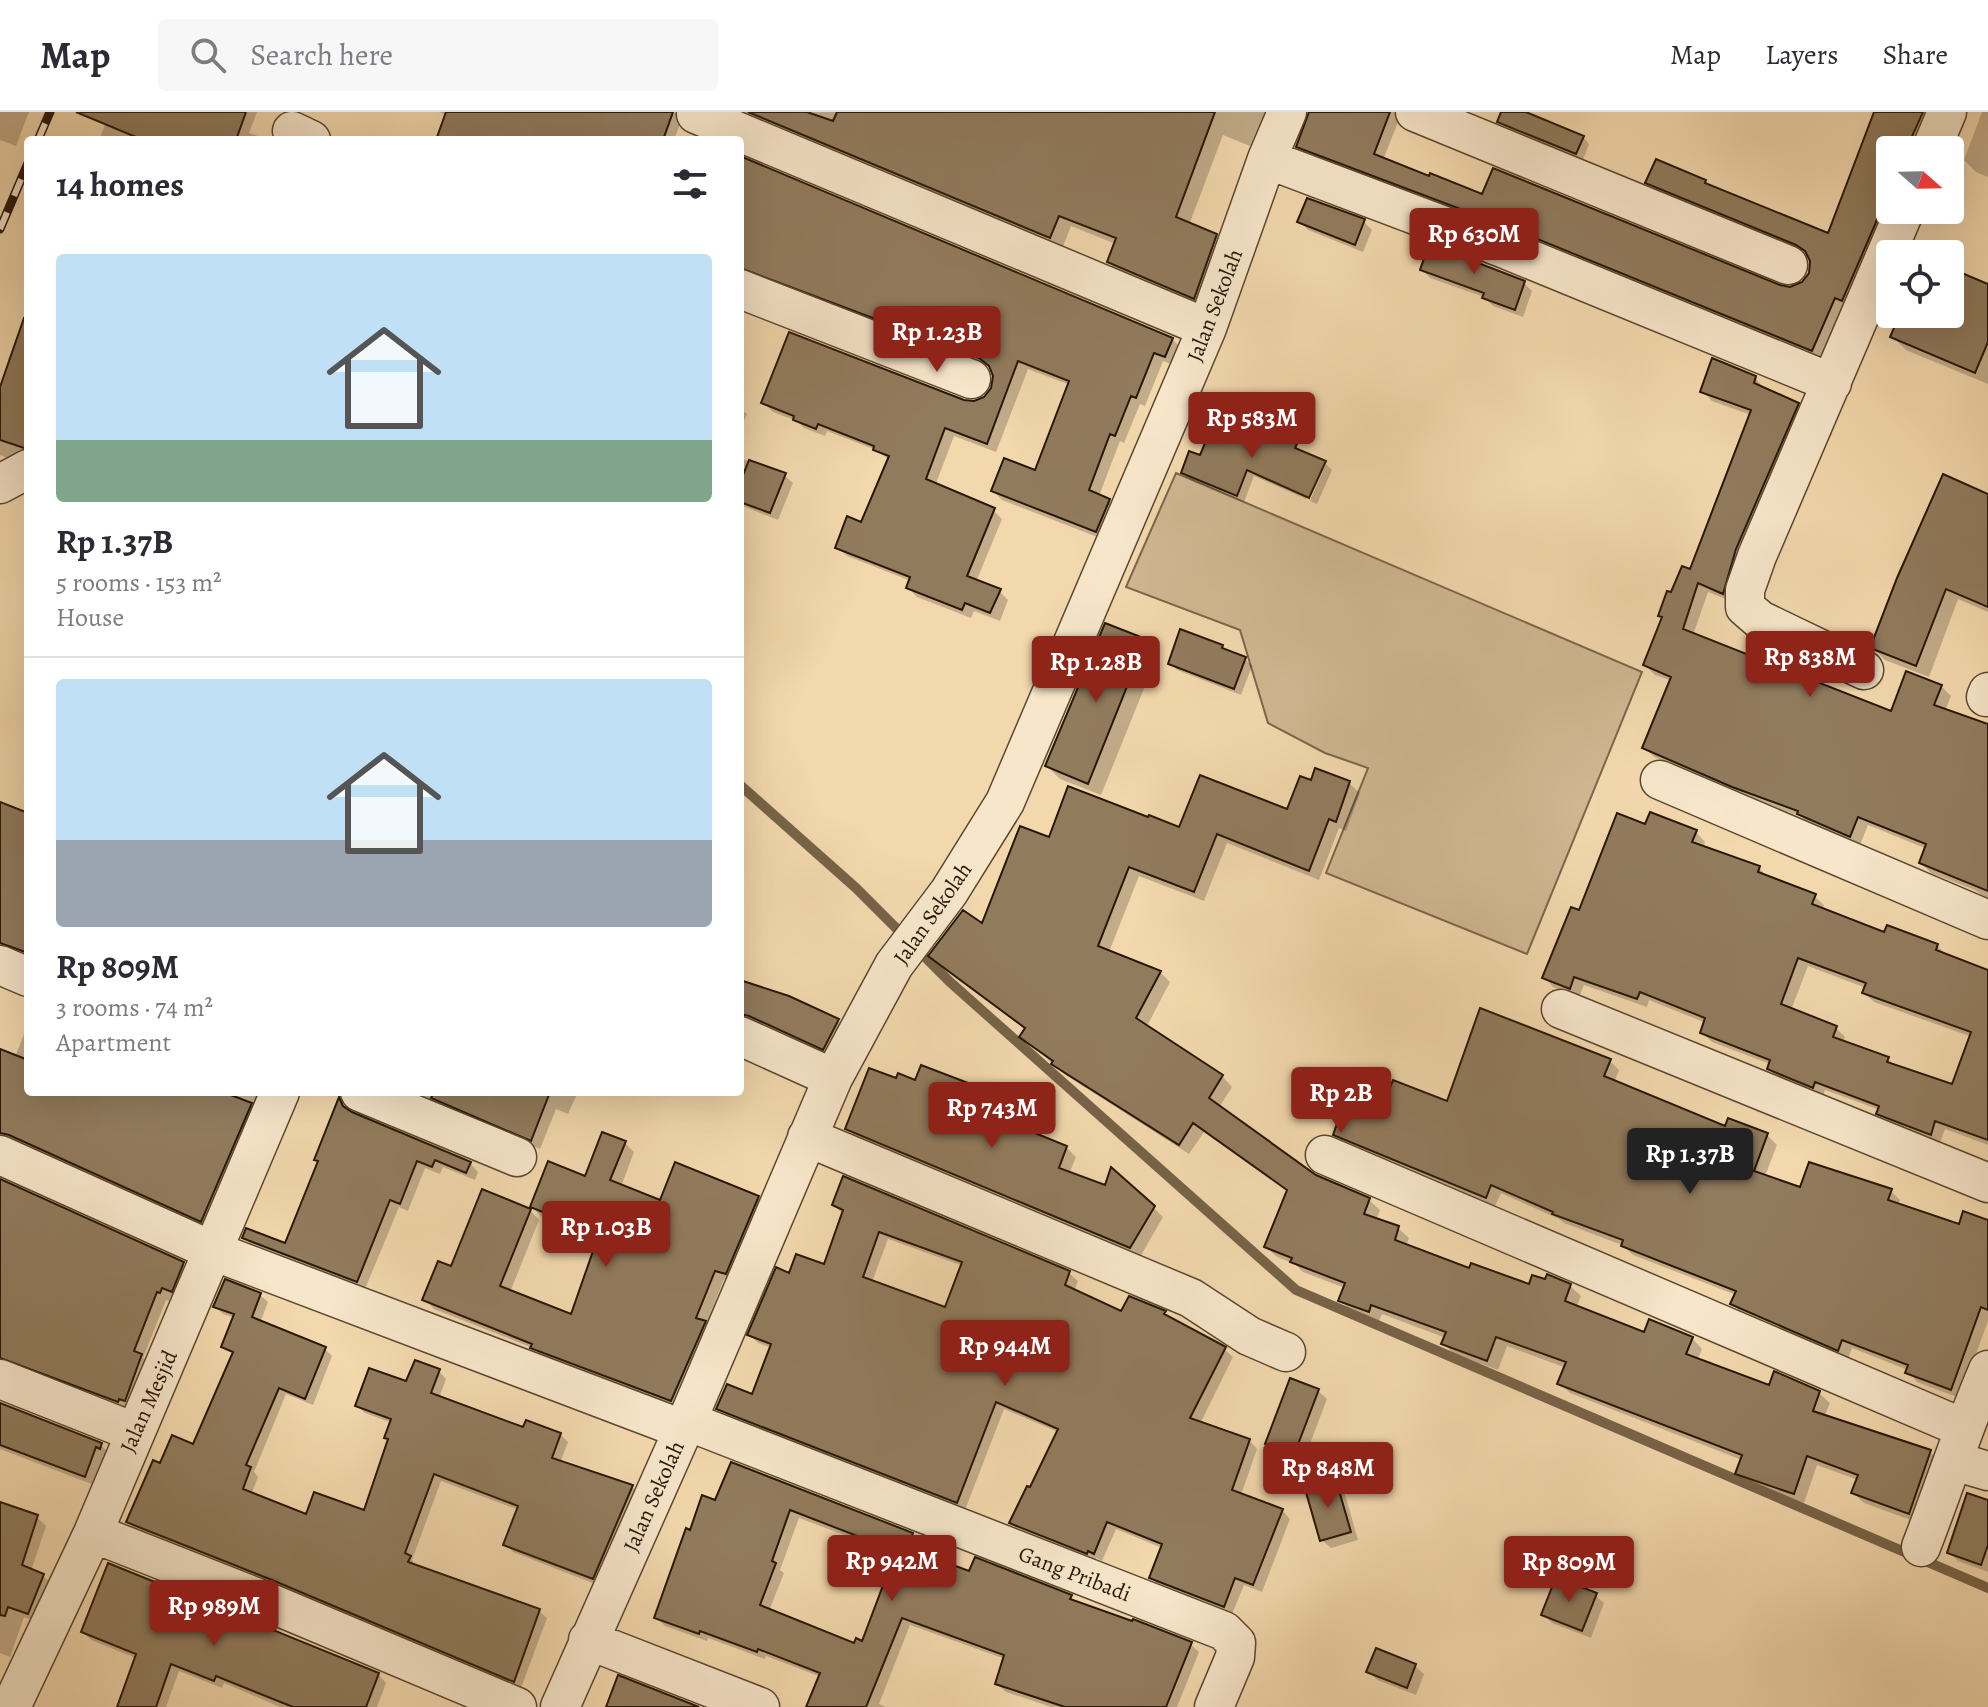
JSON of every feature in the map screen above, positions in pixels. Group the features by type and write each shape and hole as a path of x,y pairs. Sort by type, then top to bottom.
{"street":[{"name":"Jalan Sekolah","path":"560,1707 833,1078 894,965 949,892 1012,788 1207,328 1267,159 1287,112"},
{"path":"1415,112 1788,265"},
{"path":"1937,136 1947,112"},
{"path":"693,122 728,136"},
{"path":"744,142 1207,328"},
{"path":"1267,159 1500,247 1832,383"},
{"path":"1864,670 1760,620 1745,607 1745,590 1899,224"},
{"path":"744,291 971,379"},
{"path":"0,484 24,471"},
{"path":"1660,780 1988,920"},
{"path":"0,965 24,975"},
{"path":"1561,1009 1988,1183"},
{"path":"744,1038 833,1078"},
{"name":"Jalan Mesjid","path":"8,1701 93,1533 278,1096"},
{"path":"370,1096 517,1157"},
{"path":"807,1137 1191,1298 1249,1336 1286,1352"},
{"name":"Gang Pribadi","path":"0,1155 213,1251 684,1425 1224,1631 1236,1643 1235,1657 1214,1707"},
{"path":"1325,1155 1968,1453"},
{"path":"1921,1547 1968,1453 1988,1370"},
{"path":"0,1379 134,1432"},
{"path":"93,1533 263,1600 517,1707"},
{"path":"588,1640 760,1707"}],"shaded area":[{"path":"1176,473 1642,672 1527,954 1326,873 1368,768 1325,753 1268,723 1240,630 1126,587"}],"building":[{"path":"76,112 246,112 237,136 133,136"},
{"path":"446,112 673,112 664,136 437,136"},
{"path":"748,112 807,112 833,121 837,112 1215,112 1176,217 1217,234 1194,299 1107,262 1116,238 1059,216 1050,238"},
{"path":"1309,112 1390,112 1374,154 1482,194 1493,168 1790,287 1802,282 1809,273 1810,261 1805,251 1645,183 1656,159 1706,180 1705,183 1828,233 1874,112 1923,112 1912,136 1876,136 1876,222 1842,301 1835,298 1812,351 1508,227 1296,147"},
{"path":"1501,112 1526,112 1584,136 1576,154 1497,122"},
{"path":"744,158 1173,338 1165,357 1154,353 1136,398 1131,396 1115,436 1110,434 1089,490 1110,499 1096,532 991,491 1004,458 1035,470 1069,381 1018,361 987,444 945,428 926,479 995,508 967,576 1001,589 990,613 965,603 962,610 906,588 910,577 835,548 847,516 861,522 889,456 873,450 874,446 818,424 816,429 761,403 789,332 964,400 974,401 984,397 991,388 993,376 989,366 979,358 744,270"},
{"path":"1307,198 1365,219 1355,245 1297,222"},
{"path":"1429,244 1525,281 1515,310 1482,298 1484,293 1420,270"},
{"path":"1964,274 1988,284 1988,342 1975,373 1890,337 1894,328 1964,328"},
{"path":"24,318 24,448 0,440 0,387"},
{"path":"1712,358 1756,376 1754,383 1799,403 1736,549 1723,594 1698,583 1683,629 1891,711 1906,671 1942,685 1934,705 1988,724 1988,891 1919,863 1926,844 1858,817 1850,837 1797,814 1798,811 1732,787 1642,748 1671,677 1643,665 1662,617 1658,616 1667,591 1671,592 1682,566 1690,569 1751,410 1700,392"},
{"path":"1217,415 1297,444 1295,448 1326,461 1309,498 1247,470 1237,496 1181,473 1189,451 1200,455"},
{"path":"749,460 786,473 770,513 744,503 744,473"},
{"path":"1943,474 1988,494 1988,607 1946,589 1916,666 1870,648"},
{"path":"1105,623 1146,639 1088,784 1045,766"},
{"path":"1180,629 1246,657 1234,689 1168,664"},
{"path":"1315,768 1350,781 1336,822 1329,819 1309,871 1217,834 1194,892 1129,867 1098,946 1161,971 1136,1018 1223,1075 1209,1098 1316,1175 1370,1198 1364,1214 1399,1226 1395,1240 1469,1268 1471,1263 1529,1284 1532,1275 1545,1279 1547,1274 1571,1284 1565,1301 1644,1332 1649,1319 1693,1337 1686,1354 1769,1385 1774,1371 1820,1391 1813,1411 1931,1450 1909,1514 1851,1493 1858,1475 1807,1456 1794,1494 1735,1474 1742,1455 1557,1384 1566,1362 1496,1337 1487,1361 1441,1344 1446,1332 1371,1305 1369,1312 1338,1301 1345,1283 1290,1262 1292,1258 1264,1247 1287,1190 1193,1123 1179,1145 1051,1064 1053,1061 1019,1037 1025,1028 928,956 963,910 982,923 1020,826 1049,837 1068,786 1179,827 1200,775 1287,809 1300,776 1311,780"},
{"path":"0,802 24,811 24,952 0,943"},
{"path":"1650,812 1697,830 1692,842 1760,866 1758,872 1816,894 1812,904 1884,932 1887,925 1938,944 1936,950 1988,970 1988,1140 1935,1121 1931,1135 1876,1114 1879,1106 1815,1082 1813,1088 1767,1069 1770,1060 1700,1033 1705,1018 1640,992 1637,999 1574,977 1570,989 1542,978 1571,907 1579,910 1617,813 1645,824","holes":["1798,958 1866,983 1862,993 1971,1032 1952,1084 1887,1062 1889,1057 1833,1037 1837,1026 1781,1004"]},
{"path":"744,981 789,996 839,1019 823,1050 744,1015"},
{"path":"1480,1008 1611,1059 1604,1076 1725,1126 1728,1118 1768,1133 1754,1171 1800,1187 1809,1162 1892,1189 1888,1200 1959,1224 1963,1211 1988,1220 1988,1310 1981,1307 1951,1390 1905,1373 1908,1365 1842,1340 1838,1351 1730,1304 1736,1291 1621,1246 1623,1240 1552,1214 1491,1185 1486,1198 1333,1135 1349,1090 1384,1102 1393,1080 1447,1101"},
{"path":"0,1049 24,1058 24,1096 234,1096 252,1103 201,1222 0,1133"},
{"path":"921,1065 1028,1106 1020,1127 1067,1146 1059,1168 1105,1185 1111,1167 1155,1206 1130,1248 845,1129 869,1068 896,1078 898,1073 915,1080"},
{"path":"432,1096 548,1096 531,1141"},
{"path":"339,1097 343,1106 352,1112 471,1162 466,1173 435,1160 432,1167 417,1161 400,1204 390,1200 357,1282 242,1238 246,1228 285,1243 318,1161 314,1160"},
{"path":"602,1132 626,1141 610,1180 660,1200 675,1162 759,1196 726,1274 715,1271 696,1318 706,1321 671,1401 530,1348 532,1344 422,1300 438,1261 451,1266 482,1189 531,1209 500,1286 571,1314 599,1234 530,1207 548,1161 585,1176"},
{"path":"843,1176 1070,1271 1065,1285 1121,1311 1129,1296 1166,1311 1164,1314 1226,1347 1190,1418 1250,1439 1232,1490 1283,1509 1253,1585 1235,1578 1224,1607 1149,1578 1162,1544 1107,1522 1094,1554 1009,1523 1058,1429 996,1402 957,1503 716,1409 727,1384 752,1394 771,1344 747,1335 776,1267 789,1273 796,1254 824,1264 843,1210 832,1205","holes":["879,1232 962,1262 945,1307 863,1277"]},
{"path":"0,1179 184,1262 172,1292 162,1288 160,1293 157,1292 134,1351 142,1354 125,1401 119,1399 118,1402 0,1358"},
{"path":"225,1279 261,1293 252,1317 326,1347 305,1399 279,1388 246,1465 251,1467 243,1489 306,1514 314,1492 364,1510 388,1439 384,1438 391,1419 355,1406 369,1368 406,1381 415,1360 440,1369 431,1393 523,1427 526,1420 561,1433 552,1458 633,1485 593,1579 503,1545 518,1506 434,1474 405,1553 411,1556 408,1562 540,1609 514,1682 126,1522 153,1460 160,1463 172,1435 193,1444 233,1352 221,1347 234,1314 213,1307"},
{"path":"1290,1378 1319,1389 1294,1455 1265,1444"},
{"path":"0,1403 102,1443 100,1449 96,1447 85,1477 0,1445"},
{"path":"731,1462 913,1533 907,1548 969,1571 975,1557 1072,1595 1070,1599 1192,1642 1166,1707 1065,1707 995,1684 1004,1655 902,1618 866,1707 806,1707 820,1673 758,1649 757,1652 654,1618 686,1528 690,1530 702,1495 715,1500","holes":["790,1510 896,1551 862,1641 856,1638 854,1643 760,1605 776,1563 772,1561"]},
{"path":"1336,1480 1351,1532 1320,1541 1305,1489"},
{"path":"1967,1493 1988,1500 1988,1545 1981,1565 1947,1553"},
{"path":"0,1502 38,1515 22,1565 44,1574 28,1614 8,1607 5,1616 0,1615"},
{"path":"108,1563 379,1673 366,1707 293,1707 216,1676 214,1681 171,1664 156,1707 117,1707 136,1654 81,1632"},
{"path":"1556,1577 1597,1593 1582,1631 1541,1615"},
{"path":"1376,1648 1416,1664 1407,1688 1366,1672"},
{"path":"618,1675 699,1707 606,1707"}],"waterway":[{"path":"744,789 856,888 950,982 1296,1290 1988,1588"}],"railway":[{"path":"40,136 50,112"},
{"path":"0,229 24,172"}]}
